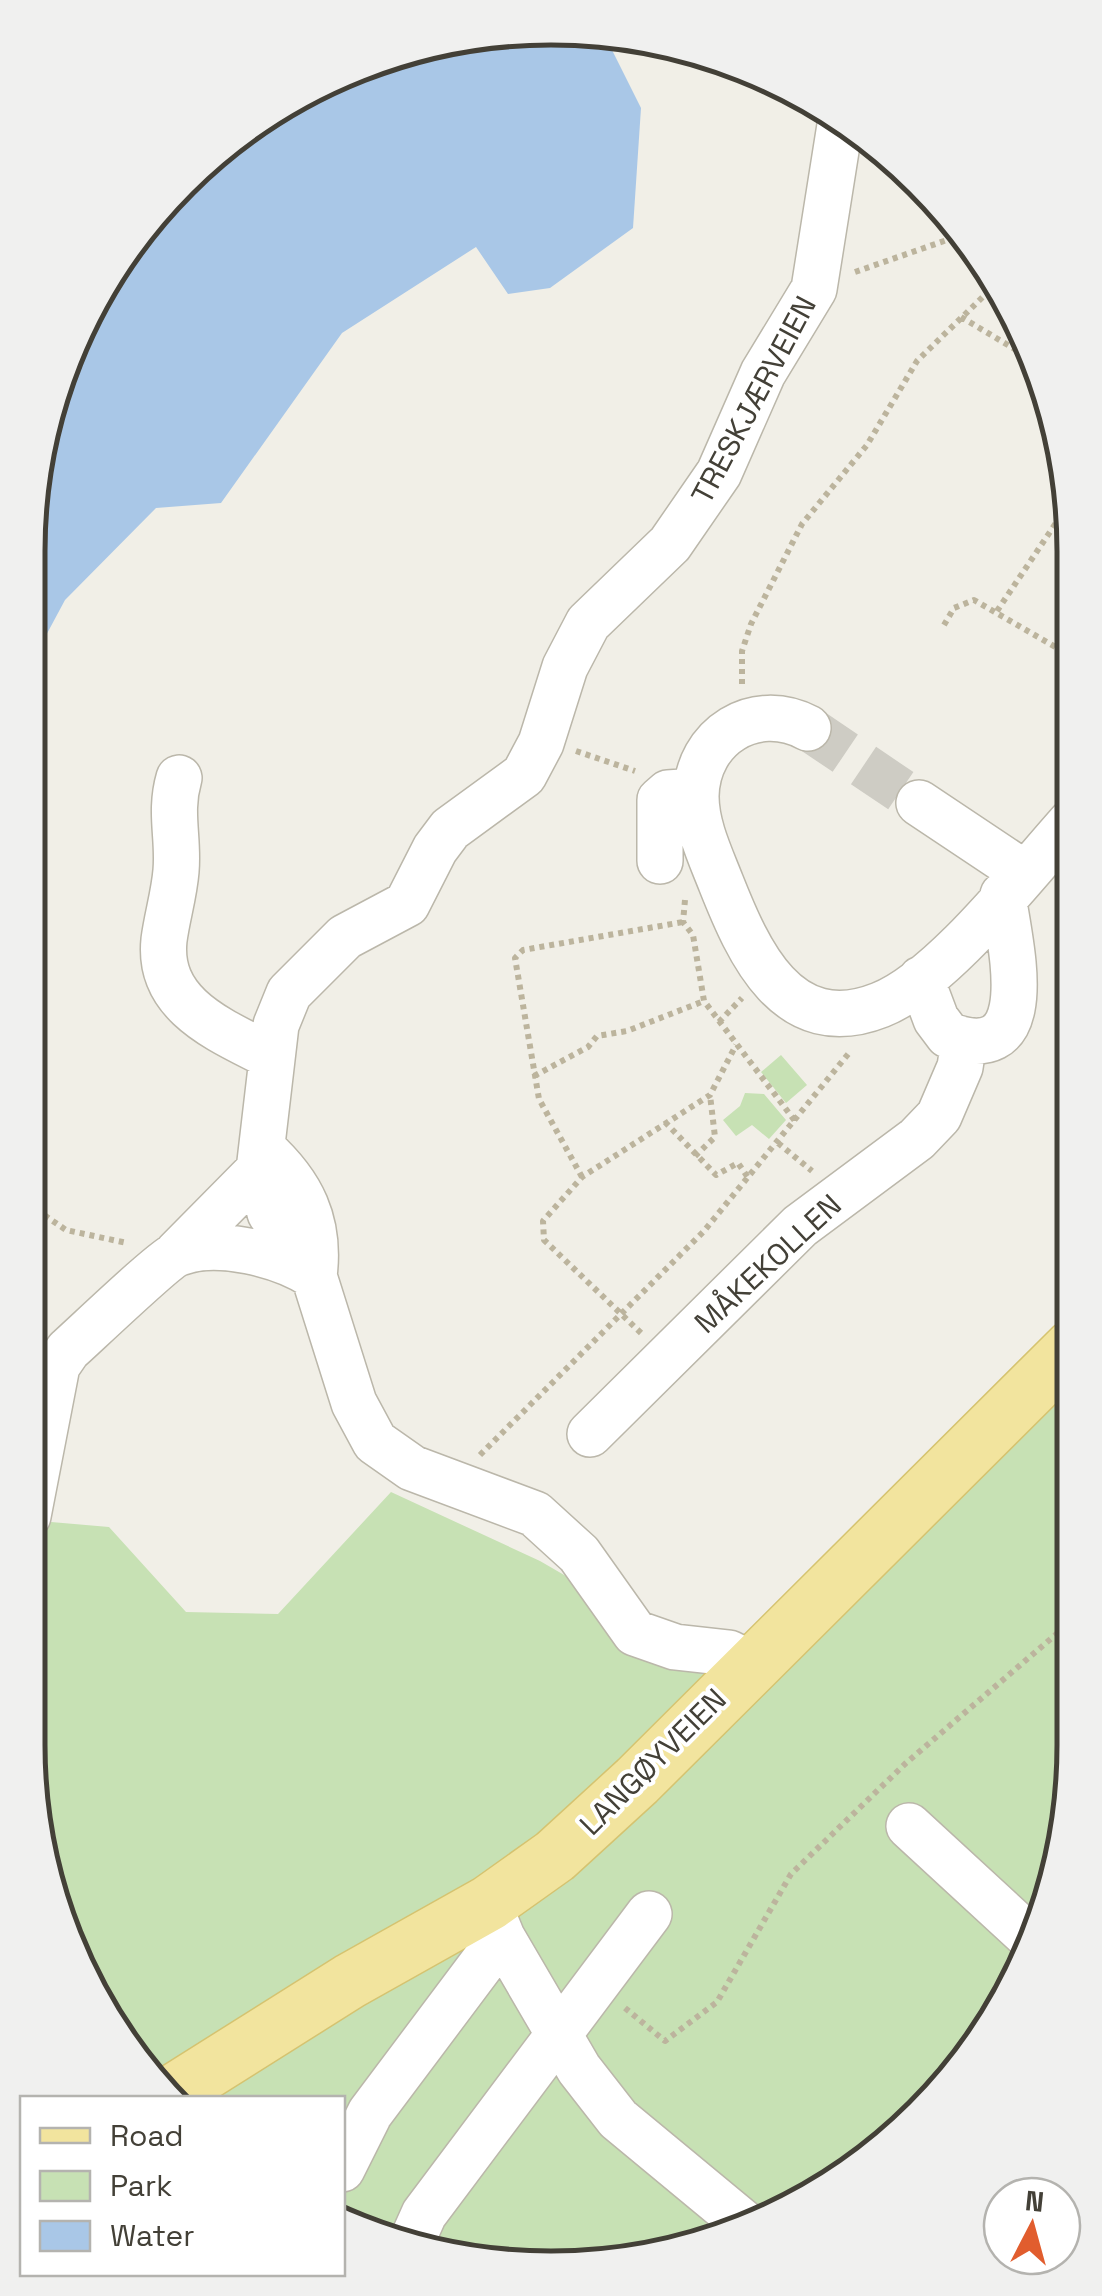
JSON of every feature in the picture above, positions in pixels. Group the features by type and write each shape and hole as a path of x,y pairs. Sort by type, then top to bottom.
{"main road":[{"name":"LANGØYVEIEN","path":"180,2088 350,1981 495,1920 1057,1363"}],"street":[{"name":"TRESKJÆRVEIEN","path":"751,1664 729,1653 675,1647 635,1634 579,1554 535,1514 412,1468 375,1442 354,1403 314,1276 270,1213 260,1159 280,1010 306,973 345,937 406,904 435,848 450,830 524,775 541,744 574,646 608,600 670,544 703,500 764,372 814,289 838,135"},
{"path":"808,728 784,715 742,724 722,735 698,784 705,842 738,925 768,978 804,1004 854,1012 889,1000 921,978 1057,837"},
{"path":"179,778 171,815 177,863 174,900 164,938 170,987 196,1016 272,1058"},
{"path":"660,861 660,800 668,793 698,784"},
{"path":"918,803 1014,884 1016,1006 998,1033 964,1040 948,1035 936,1019 921,978"},
{"name":"MÅKEKOLLEN","path":"590,1434 800,1226 917,1139 939,1116 956,1079 964,1040"},
{"path":"45,1425 56,1366 68,1350 177,1253 260,1159"},
{"path":"177,1253 229,1250 276,1257 314,1276"},
{"path":"908,1826 1022,1930"},
{"path":"416,2233 424,2214 649,1914"},
{"path":"345,2163 370,2113 495,1920 579,2070 618,2119 734,2216"}],"path":[{"path":"814,289 949,240"},
{"path":"744,698 742,651 802,524 867,445 917,361 986,293"},
{"path":"961,317 1015,349"},
{"path":"997,610 1056,523"},
{"path":"944,624 954,608 968,600 997,610 1057,648"},
{"path":"541,744 573,749 615,768 698,784"},
{"path":"582,1177 539,1098 515,964 518,953 683,922"},
{"path":"534,1077 588,1047 597,1036 627,1031 704,1001"},
{"path":"481,1451 623,1314 749,1179 844,1062 850,1050 854,1012"},
{"path":"666,1359 544,1240 544,1221 582,1177 710,1094 736,1045"},
{"path":"695,1156 714,1136 710,1094"},
{"path":"664,1122 716,1175 738,1163 749,1179"},
{"path":"45,1216 66,1230 177,1253"},
{"path":"597,1984 664,2041 717,2002 791,1874 906,1763 1057,1634"}],"green space":[{"path":"781,1055 807,1085 786,1103 761,1072"},
{"path":"745,1093 764,1094 786,1120 769,1139 752,1125 736,1136 723,1120 740,1106"},
{"path":"1057,1395 1056,1778 1040,1876 1018,1939 972,2026 909,2103 832,2166 775,2199 714,2224 617,2247 518,2250 420,2234 345,2207 345,2096 187,2096 130,2026 97,1969 72,1908 55,1844 46,1778 45,1521 109,1527 186,1612 278,1614 391,1492 540,1561 671,1637 791,1653"}],"water":[{"path":"551,45 611,48 641,108 633,228 550,288 508,294 476,247 342,333 221,503 156,508 65,600 45,637 49,485 72,388 97,327 130,270 193,193 270,130 327,97 388,72 485,49"}],"tunnel":[{"path":"808,728 919,803"}]}
